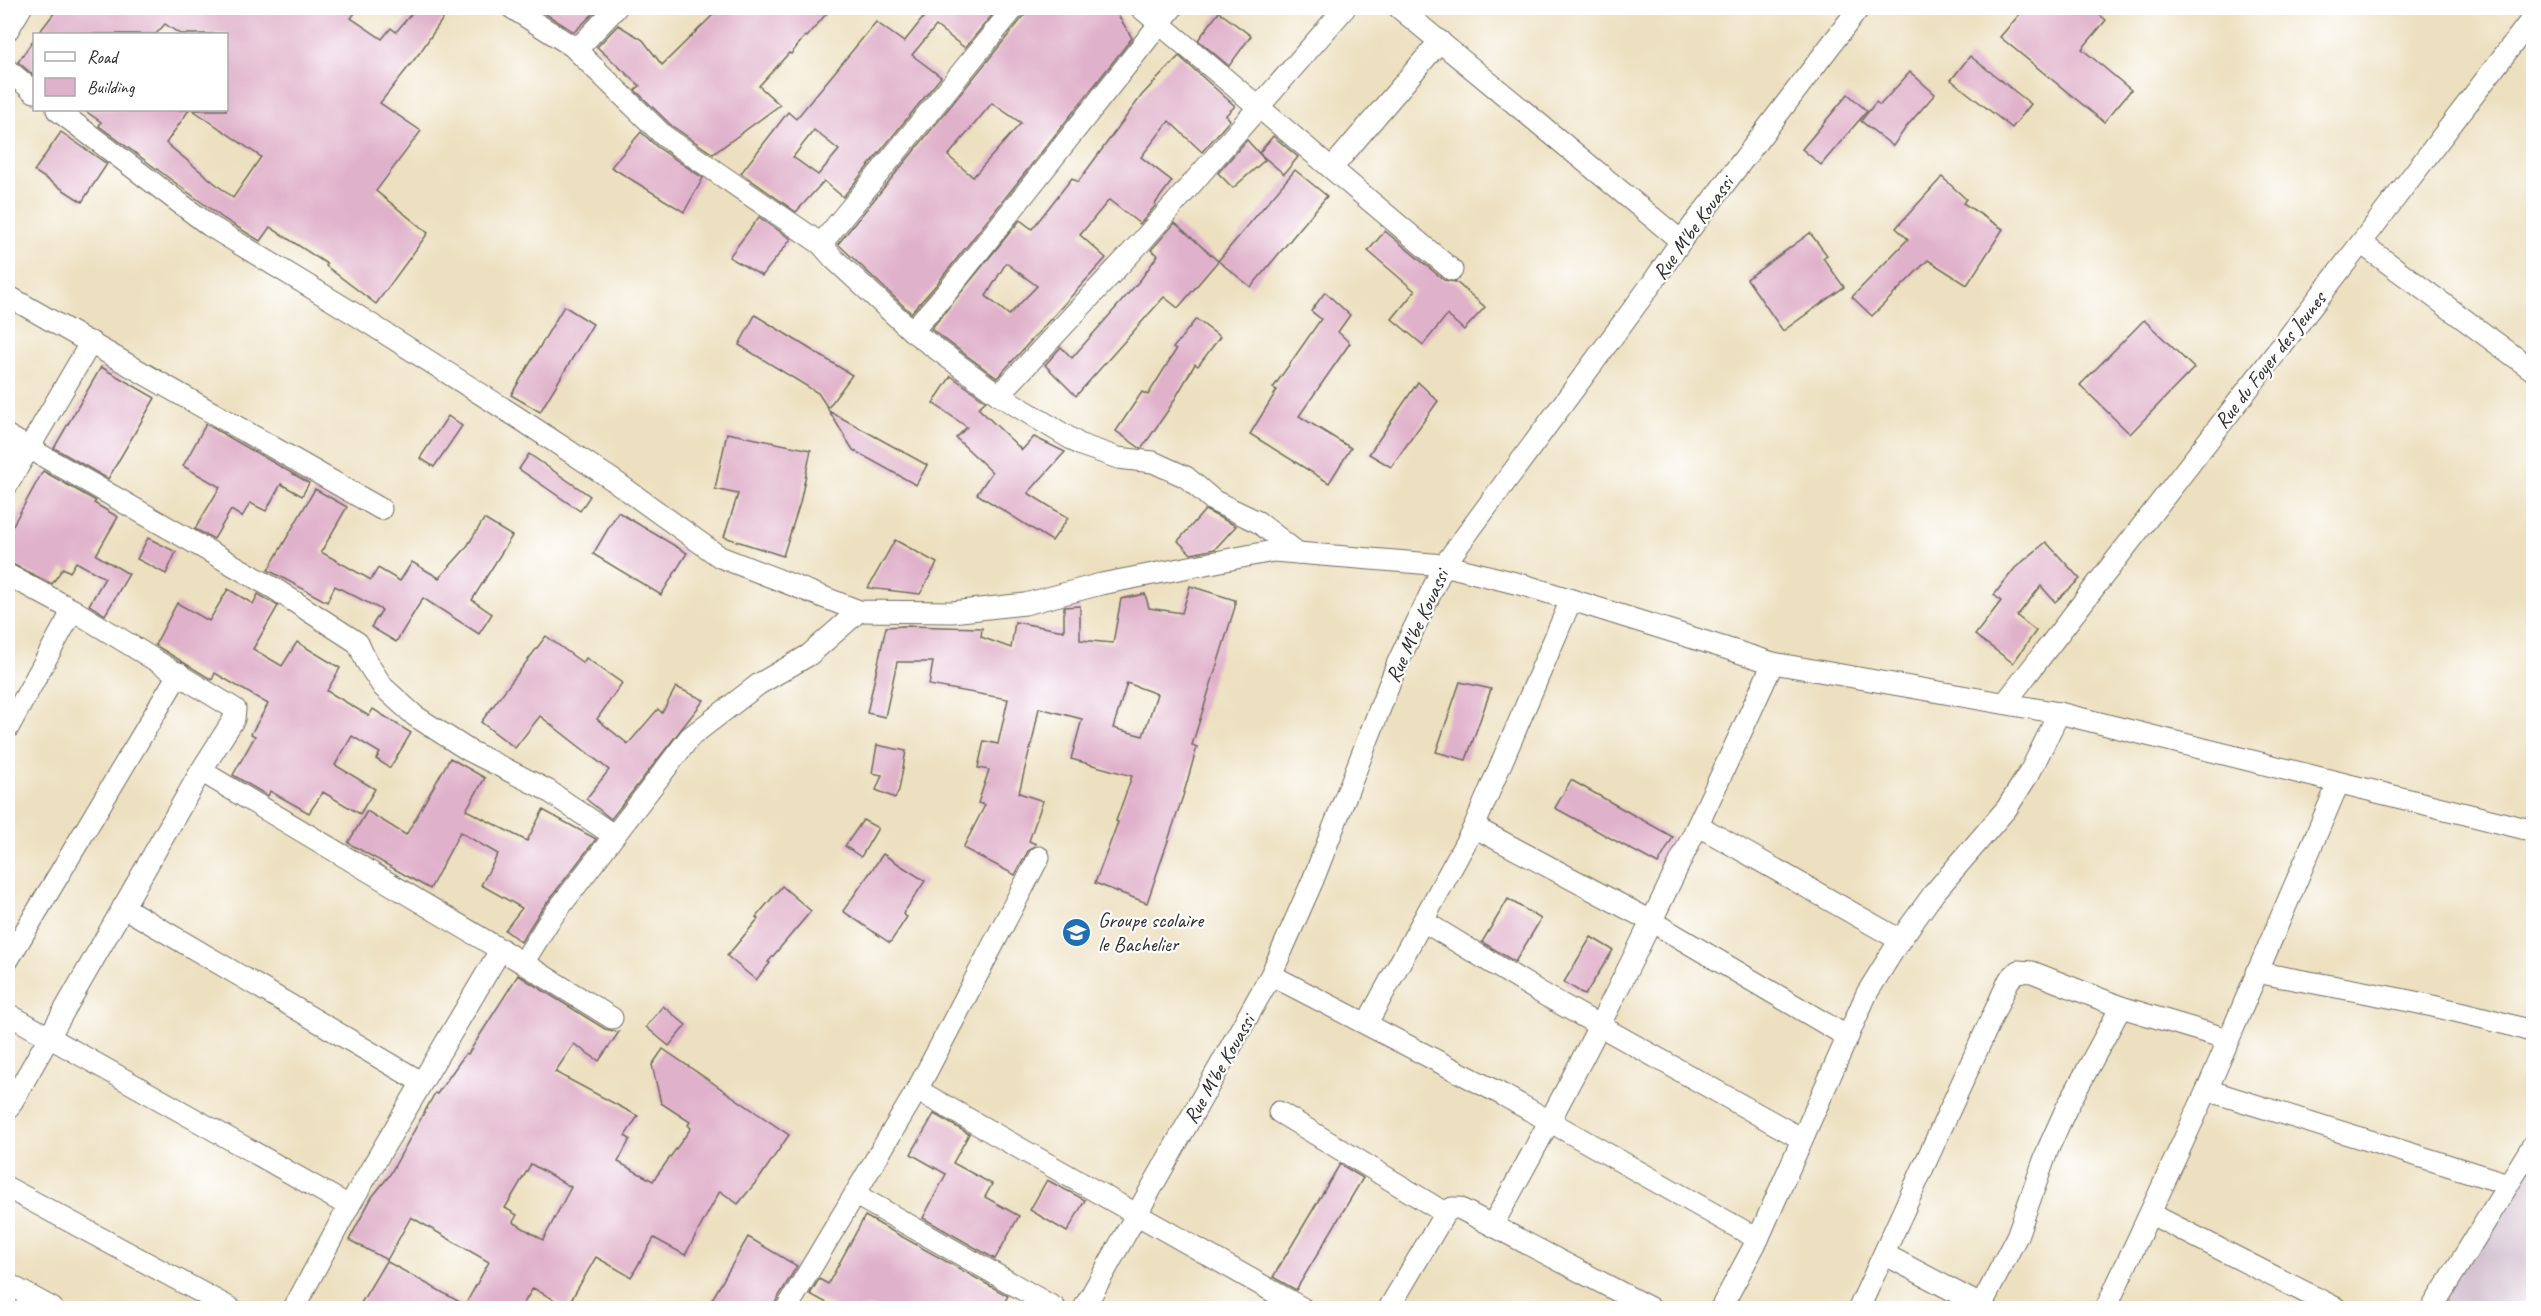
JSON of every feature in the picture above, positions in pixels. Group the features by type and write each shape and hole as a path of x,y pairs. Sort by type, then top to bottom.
{"street":[{"path":"8,30 21,8"},
{"path":"512,8 572,46 664,136 821,244 834,259 912,331 999,395 1081,445 1118,458 1153,462 1186,477 1214,501 1258,522 1298,553"},
{"path":"572,46 582,44 616,8"},
{"path":"821,244 1014,8"},
{"path":"1141,8 1166,15 1192,48 1258,107 1452,270"},
{"path":"999,395 1134,249 1345,8"},
{"path":"1399,8 1681,241"},
{"name":"Rue M'be Kouassi","path":"1084,1308 1271,975 1313,880 1398,662 1444,565 1647,292 1681,241 1859,8"},
{"path":"912,331 946,293 1166,15"},
{"name":"Rue du Foyer des Jeunes","path":"2005,703 2534,16"},
{"path":"1332,168 1440,41"},
{"path":"8,70 33,91"},
{"path":"58,111 210,226 517,417 616,482 720,557 859,611 952,612 1025,604 1101,584 1273,551 1444,565 1527,586 1773,663 2059,713 2534,831"},
{"path":"2361,243 2534,371"},
{"path":"8,296 381,509"},
{"path":"8,484 91,342"},
{"path":"8,436 275,589 358,643 366,661 383,687 415,716 468,750 547,790 613,835"},
{"path":"8,575 73,610 235,709 234,719 201,771 8,1109"},
{"path":"1367,1023 1474,827 1571,600"},
{"path":"8,728 73,610"},
{"path":"524,963 549,921 690,737 759,684 809,655 859,611"},
{"path":"1493,1224 1551,1122 1699,826 1773,663"},
{"path":"8,960 179,673"},
{"path":"1721,1308 1758,1239 1867,993 1900,940 1934,893 2007,808 2031,770 2059,713"},
{"path":"201,771 501,949 612,1018"},
{"path":"2106,1308 2207,1090 2338,784"},
{"path":"1699,826 1900,940"},
{"path":"1474,827 1651,921 1848,1037"},
{"path":"790,1307 917,1090 1039,857"},
{"path":"123,907 421,1082"},
{"path":"1423,921 1599,1026 1803,1139"},
{"path":"294,1308 349,1206 501,949"},
{"path":"1860,1308 2009,980 2018,971 2032,972 2121,1007 2229,1039"},
{"path":"2256,972 2439,1006 2480,1015 2534,1032"},
{"path":"1271,975 1367,1023 1551,1122 1758,1239"},
{"path":"1884,1254 1984,1307 2017,1236 2048,1149 2066,1109 2121,1007"},
{"path":"8,1014 349,1206"},
{"path":"917,1090 1302,1308"},
{"path":"2207,1090 2508,1184"},
{"path":"1279,1112 1445,1213"},
{"path":"2432,1308 2534,1143"},
{"path":"8,1188 230,1308"},
{"path":"856,1195 1055,1308"},
{"path":"1389,1308 1445,1213 1452,1208 1459,1208 1493,1224 1650,1308"},
{"path":"2151,1214 2336,1308"},
{"path":"8,1284 52,1308"}],"shaded area":[{"path":"2533,1143 2533,1308 2432,1308"}],"building":[{"path":"58,8 359,8 351,18 382,39 391,28 396,32 416,8 450,8 421,51 380,103 421,131 376,191 428,233 376,304 326,266 327,264 270,227 260,241 224,219 99,126 101,122 85,111 188,111 166,143 233,198 261,157 194,111 228,111 228,33 178,33 165,24 157,33 39,33"},
{"path":"544,8 590,8 596,11 574,32 541,11"},
{"path":"720,8 831,8 807,37 805,36 791,54 789,53 759,86 780,105 713,154 672,126 635,90 640,86 597,47 618,25 643,40 662,65"},
{"path":"931,8 998,8 965,48 936,26 912,55 941,77 843,197 824,181 796,212 741,173 788,112 796,119 876,22 904,42","holes":["814,130 839,150 818,175 793,157"]},
{"path":"1026,8 1108,8 1118,15 1132,38 936,285 911,313 838,244 1024,16","holes":["992,103 1021,123 973,177 948,156"]},
{"path":"2025,8 2091,8 2106,20 2082,49 2131,90 2104,122 2000,37"},
{"path":"1219,12 1251,36 1229,66 1198,40"},
{"path":"33,40 33,75 18,62"},
{"path":"1179,56 1235,106 1226,115 1230,120 1202,152 1169,121 1141,157 1172,181 1156,205 1140,224 1109,200 1080,235 1106,258 997,378 931,329 1020,220 1032,229 1072,178 1078,182 1142,95","holes":["1006,263 1037,286 1009,315 986,296"]},
{"path":"1970,56 2031,104 2012,128 1951,80"},
{"path":"1910,72 1935,94 1893,146 1861,121 1876,102 1880,105"},
{"path":"1848,94 1867,111 1821,165 1802,149"},
{"path":"61,132 107,164 82,202 34,171"},
{"path":"641,132 657,147 703,178 684,212 611,167"},
{"path":"1273,136 1298,157 1284,174 1259,153"},
{"path":"1247,140 1265,160 1233,188 1218,173"},
{"path":"1295,170 1327,196 1251,287 1218,261"},
{"path":"1942,177 1966,199 1963,203 2003,229 1967,285 1928,260 1872,316 1852,297 1908,239 1896,228"},
{"path":"759,217 791,239 762,276 729,257"},
{"path":"1175,223 1218,261 1178,308 1164,297 1076,396 1045,365 1061,347 1072,358 1141,279 1158,255 1151,250"},
{"path":"1385,231 1444,280 1456,282 1485,307 1464,330 1447,315 1423,345 1392,319 1415,291 1368,251"},
{"path":"1810,233 1827,255 1823,258 1844,287 1783,331 1747,279"},
{"path":"1325,292 1350,315 1338,332 1350,343 1299,416 1351,448 1329,483 1250,434 1277,390 1273,388 1321,319 1311,311"},
{"path":"564,306 593,324 540,412 511,395"},
{"path":"755,315 852,375 828,408 818,393 739,345"},
{"path":"1196,319 1220,337 1198,366 1195,364 1169,409 1140,448 1116,431 1142,392 1148,395 1176,350 1173,348"},
{"path":"2144,320 2194,368 2130,434 2080,385"},
{"path":"101,367 155,398 108,479 54,448"},
{"path":"951,376 986,401 978,408 1022,450 1034,437 1065,452 1028,493 1068,518 1052,541 977,494 992,472 956,438 967,427 933,403"},
{"path":"1418,382 1438,401 1391,467 1369,454"},
{"path":"829,411 927,465 916,485 853,450"},
{"path":"448,416 462,426 434,467 420,458"},
{"path":"206,424 309,483 302,496 281,484 266,511 250,503 242,517 231,510 214,539 195,529 220,487 183,466"},
{"path":"727,433 811,450 800,503 783,556 724,537 738,494 715,489"},
{"path":"529,454 590,496 580,511 519,469"},
{"path":"43,471 96,501 94,503 118,517 96,555 129,574 105,615 89,605 105,578 76,562 70,572 63,568 52,584 8,562 8,534"},
{"path":"315,489 347,507 321,552 371,580 378,568 400,581 412,562 439,578 466,548 484,519 512,536 472,600 492,614 479,634 423,598 396,642 371,627 382,610 335,586 327,602 268,570"},
{"path":"1205,510 1236,526 1215,549 1191,554 1178,541"},
{"path":"618,512 687,553 661,595 593,554"},
{"path":"148,538 176,552 166,574 137,559"},
{"path":"895,540 937,563 920,594 868,588"},
{"path":"2046,542 2080,579 2055,602 2041,586 2017,616 2036,631 2013,663 1975,635 2001,601 1994,595 2015,568"},
{"path":"1190,586 1235,600 1235,607 1192,745 1197,747 1183,796 1147,903 1095,883 1118,822 1116,821 1132,776 1071,759 1082,719 1039,708 1019,793 1043,801 1029,841 1036,844 1028,851 1015,875 963,848 985,805 978,803 989,770 978,768 984,741 998,744 1008,699 929,685 933,662 897,662 885,717 867,713 886,627 982,628 981,637 1011,648 1015,622 1064,631 1064,607 1080,606 1080,640 1113,643 1121,599 1145,594 1149,608 1182,613","holes":["1127,683 1157,694 1143,736 1113,728"]},
{"path":"228,589 253,604 258,594 278,606 253,649 282,666 297,642 340,668 327,691 369,716 373,709 411,733 390,768 376,759 380,753 352,736 335,765 375,789 360,814 323,792 309,813 270,791 268,796 233,775 255,736 251,734 268,704 215,673 212,680 155,645 177,603 209,621"},
{"path":"546,636 583,663 586,658 622,683 597,719 628,744 658,709 662,713 676,687 704,700 611,819 586,799 609,770 540,716 515,748 481,722"},
{"path":"1460,682 1491,689 1466,760 1436,752"},
{"path":"877,745 906,751 899,790 895,798 876,790 882,775 872,773"},
{"path":"450,758 485,778 466,810 527,841 543,810 596,839 539,913 521,942 505,930 522,908 481,885 498,854 460,832 430,889 348,843 367,811 406,835"},
{"path":"1571,780 1673,837 1658,864 1555,808"},
{"path":"863,820 878,828 861,857 845,846"},
{"path":"883,854 925,881 903,914 907,917 890,943 843,911"},
{"path":"782,886 811,911 768,962 770,963 756,980 727,956"},
{"path":"1508,899 1541,919 1515,962 1482,942"},
{"path":"1591,937 1613,950 1585,995 1564,982"},
{"path":"518,975 605,1029 619,1032 599,1061 574,1044 555,1072 638,1116 625,1136 630,1139 618,1162 653,1181 691,1128 688,1125 690,1122 661,1103 652,1065 663,1049 789,1135 761,1176 738,1204 720,1191 685,1255 654,1238 631,1277 596,1257 567,1307 533,1288 521,1308 358,1308 386,1261 465,1305 489,1262 411,1217 387,1260 349,1240 372,1197 389,1176 435,1093 437,1094 466,1053 468,1054","holes":["531,1164 571,1187 543,1240 513,1222 517,1215 505,1208"]},
{"path":"663,1006 686,1025 669,1046 646,1027"},
{"path":"934,1114 969,1134 953,1163 992,1184 985,1197 1019,1216 995,1259 923,1218 946,1174 911,1154"},
{"path":"1340,1164 1363,1178 1296,1290 1273,1277"},
{"path":"1047,1180 1085,1200 1067,1232 1030,1210"},
{"path":"865,1216 1008,1296 1001,1308 836,1308 810,1294 819,1279 828,1284"},
{"path":"748,1237 797,1266 774,1308 707,1308"}],"place":[{"name":"Groupe scolaire le Bachelier","path":"1077,932"}]}
